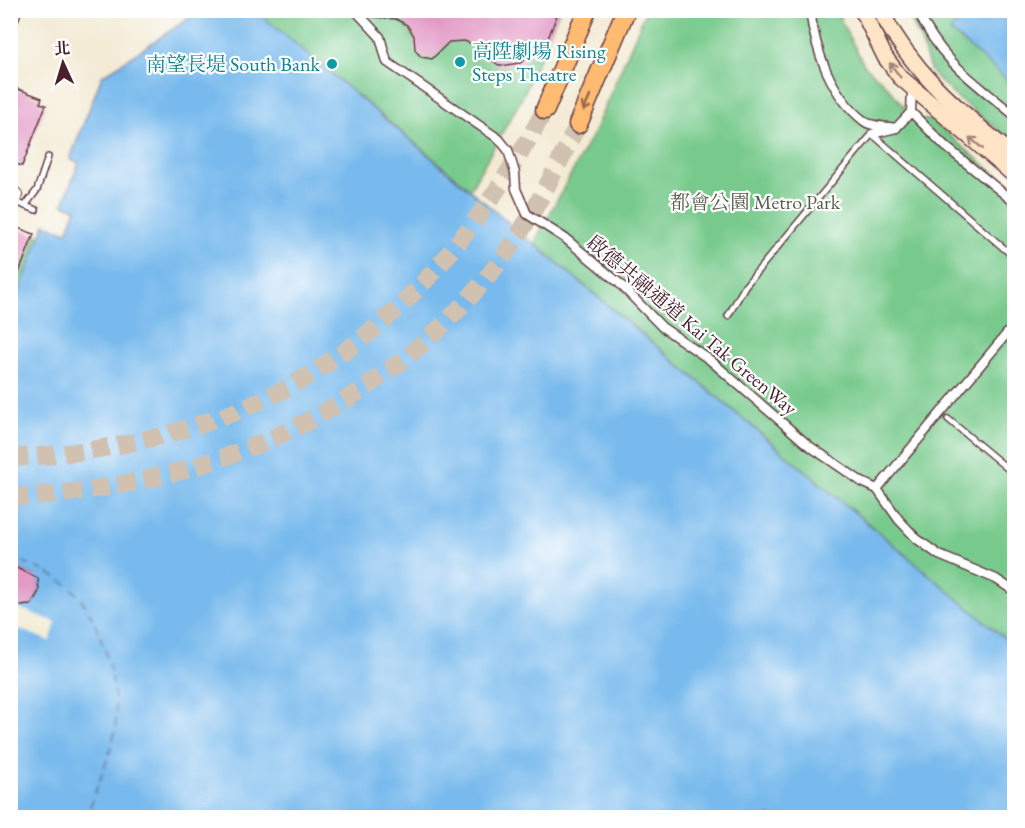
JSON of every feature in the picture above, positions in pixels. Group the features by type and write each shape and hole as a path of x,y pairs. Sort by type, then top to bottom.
{"highway":[{"path":"545,110 587,10"},
{"path":"578,124 626,10"}],"main road":[{"path":"862,10 885,57 912,90 1014,175"},
{"path":"880,10 914,65 946,100 1014,156"}],"street":[{"name":"啟德共融通道 Kai Tak GreenWay","path":"355,10 380,37 387,62 499,140 507,150 515,173 516,189 527,214 566,239 619,283 662,327 710,360 808,445 862,482 877,489 899,520 917,539 939,555 996,579 1014,591"},
{"path":"810,10 820,56 846,102 866,123 896,128"},
{"path":"916,10 931,39 951,64 1014,115"},
{"path":"872,134 896,128 911,112 912,90"},
{"path":"911,112 945,146 1014,202"},
{"path":"877,489 1014,325"}],"lane":[{"path":"728,316 746,286 872,134 1014,257"},
{"path":"15,201 37,190 48,157"},
{"path":"15,201 36,210"},
{"path":"948,419 1014,474"}],"green space":[{"path":"256,11 559,11 522,98 470,189"},
{"name":"都會公園 Metro Park","path":"646,11 839,11 841,21 864,65 887,86 915,121 931,120 1014,190 1014,646 534,243 595,130"},
{"path":"905,11 960,11 961,19 950,31 1014,85 1014,142 955,96 931,72 921,41"},
{"path":"36,234 41,236 12,311 10,302"}],"water":[{"path":"200,11 256,11 1014,646 1014,817 11,817 11,603 19,606 31,605 37,594 39,583 35,576 11,565 10,316 45,224 67,232 76,209 63,204 79,163 70,159 102,76"},
{"path":"960,11 1014,11 1014,85 950,31 961,19"}],"pier":[{"path":"15,607 56,622 50,641 11,626"}],"building":[{"path":"10,10 22,10 12,40 10,40"},
{"path":"372,10 559,10 545,46 520,63 500,66 486,56 483,48 464,41 449,42 432,59 421,57 415,50 414,36 407,25 396,19 372,17"},
{"path":"10,86 42,98 40,103 46,105 22,166 10,162"},
{"path":"10,225 34,234 11,293 10,293"},
{"path":"10,565 38,578 39,591 31,605 19,606 10,603"}],"ferry route":[{"path":"10,557 50,574 71,588 82,600 91,616 106,654 114,695 115,730 86,818"}],"tunnel":[{"path":"10,458 102,448 185,429 260,401 328,363 390,315 446,257 498,189 545,110"},
{"path":"10,497 80,491 150,479 217,460 282,434 344,401 401,361 453,315 500,261 533,212 578,124"}],"place":[{"name":"高陞劇場 Rising Steps Theatre","path":"460,62"},
{"name":"南望長堤 South Bank","path":"332,64"}]}
